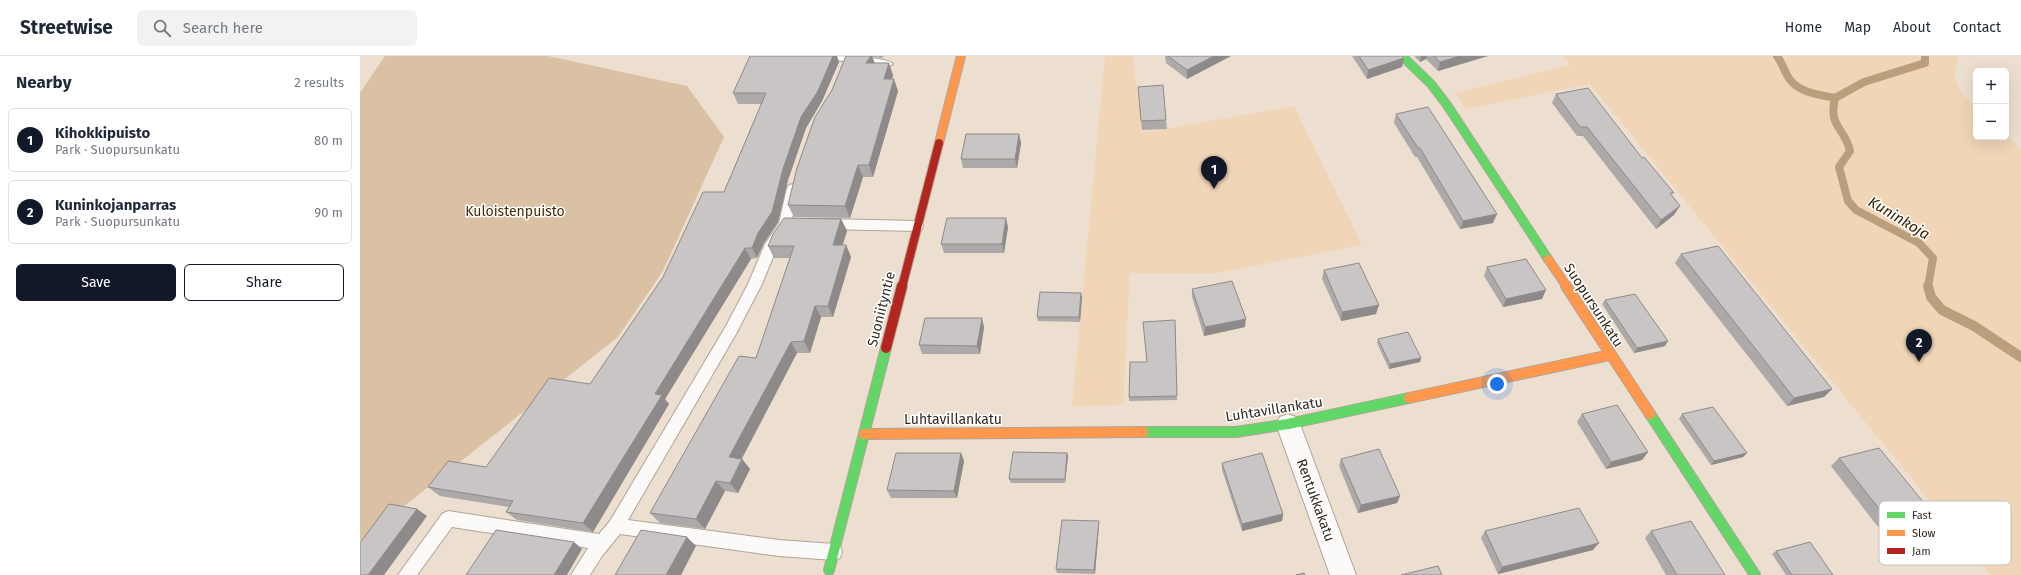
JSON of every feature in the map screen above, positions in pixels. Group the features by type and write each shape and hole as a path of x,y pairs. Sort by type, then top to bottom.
{"street":[{"name":"Suoniityntie","path":"830,570 960,56"},
{"name":"Suopursunkatu","path":"1402,56 1431,84 1447,105 1755,575"},
{"name":"Luhtavillankatu","path":"864,434 1236,432 1288,424 1610,355"},
{"name":"Rentukkakatu","path":"1288,424 1343,575"}],"lane":[{"path":"828,56 887,64"},
{"path":"841,73 847,59"},
{"path":"580,575 602,542 616,526 731,330 755,284 772,244 786,223 797,173"},
{"path":"786,223 801,224"},
{"path":"817,224 917,226"},
{"path":"407,575 448,520 602,542"},
{"path":"616,526 779,548 834,552"}],"shaded area":[{"path":"1105,56 1133,56 1142,133 1294,106 1362,245 1217,273 1130,273 1123,405 1072,406"},
{"path":"1562,56 1957,56 1958,62 1955,77 1965,97 1973,105 1973,140 2009,140 2009,138 2021,149 2021,575 1990,575 1982,565 2011,565 2011,501 1930,501 1590,84 1466,109 1454,93 1571,65"}],"green space":[{"name":"Kuloistenpuisto","path":"385,56 548,56 687,86 724,137 663,271 618,337 360,541 360,93"}],"building":[{"path":"750,56 833,56 818,91 801,117 783,169 772,212 758,233 752,248 745,248 655,394 662,395 583,523 506,512 513,501 428,487 448,461 486,467 549,378 590,384 663,277 703,192 724,192 766,93 733,93"},
{"path":"846,56 871,56 866,63 889,63 884,79 894,79 869,165 858,165 845,206 788,205 797,168 815,117 832,90"},
{"path":"1168,56 1214,56 1187,70"},
{"path":"1359,56 1402,56 1404,58 1368,70"},
{"path":"1434,56 1460,56 1440,62"},
{"path":"1163,85 1166,120 1141,121 1138,87"},
{"path":"1588,88 1642,158 1644,157 1674,193 1670,193 1680,206 1661,220 1587,127 1580,127 1556,94"},
{"path":"1428,107 1497,214 1463,221 1420,148 1418,148 1396,114"},
{"path":"966,134 1019,134 1015,159 961,159"},
{"path":"784,218 841,219 833,245 846,245 828,306 815,306 804,341 791,342 729,457 742,459 730,483 716,481 696,519 650,513 739,356 756,358 794,246 768,246 773,234"},
{"path":"947,218 1006,218 1002,244 941,244"},
{"path":"1718,246 1832,389 1794,398 1681,254"},
{"path":"1526,259 1546,290 1506,299 1487,267"},
{"path":"1359,263 1379,305 1342,312 1324,270"},
{"path":"1232,281 1246,319 1205,327 1192,289"},
{"path":"1040,292 1081,293 1079,317 1037,317"},
{"path":"1635,294 1668,341 1637,348 1605,300"},
{"path":"925,318 982,318 977,346 919,345"},
{"path":"1175,320 1177,396 1129,397 1130,362 1147,362 1143,322"},
{"path":"1408,332 1421,358 1390,364 1378,339"},
{"path":"1617,405 1648,452 1611,462 1582,414"},
{"path":"1713,407 1747,453 1714,461 1682,414"},
{"path":"1879,448 1922,501 1879,501 1879,509 1839,458"},
{"path":"1379,449 1400,496 1361,505 1341,459"},
{"path":"1013,452 1067,453 1065,479 1009,479"},
{"path":"896,453 961,453 954,491 887,490"},
{"path":"1262,453 1283,514 1242,524 1222,463"},
{"path":"389,504 417,509 368,575 360,575 360,543"},
{"path":"1579,508 1599,543 1502,567 1485,531"},
{"path":"1062,520 1099,521 1094,570 1056,569"},
{"path":"1691,521 1725,575 1677,575 1651,531"},
{"path":"496,530 574,542 554,575 466,575"},
{"path":"641,530 687,537 666,575 615,575"},
{"path":"1810,542 1833,575 1792,575 1776,551"},
{"path":"1438,566 1442,575 1401,575"}],"waterway":[{"path":"1777,56 1789,78 1795,85 1812,93 1835,98"},
{"name":"Kuninkoja","path":"1835,98 1864,82 1925,63 1925,56"},
{"name":"Kuninkoja","path":"1835,98 1833,108 1835,122 1845,137 1850,151 1839,167 1848,201 1856,210 1919,243 1933,258 1928,286"},
{"name":"Kuninkoja","path":"1928,286 1931,297 1942,310 1974,326 2021,357"}],"traffic: fast":[{"path":"1402,56 1431,84 1447,105 1548,259"},
{"path":"829,570 886,348"},
{"path":"1143,432 1236,432 1288,424 1409,398"},
{"path":"1650,414 1755,575"}],"traffic: slow":[{"path":"939,143 961,56"},
{"path":"1548,259 1650,414"},
{"path":"1409,398 1610,355"},
{"path":"864,434 1143,432"}],"traffic: jam":[{"path":"886,348 939,143"}],"place":[{"name":"Kihokkipuisto","path":"1214,189"},
{"name":"Kuninkojanparras","path":"1919,362"}]}
